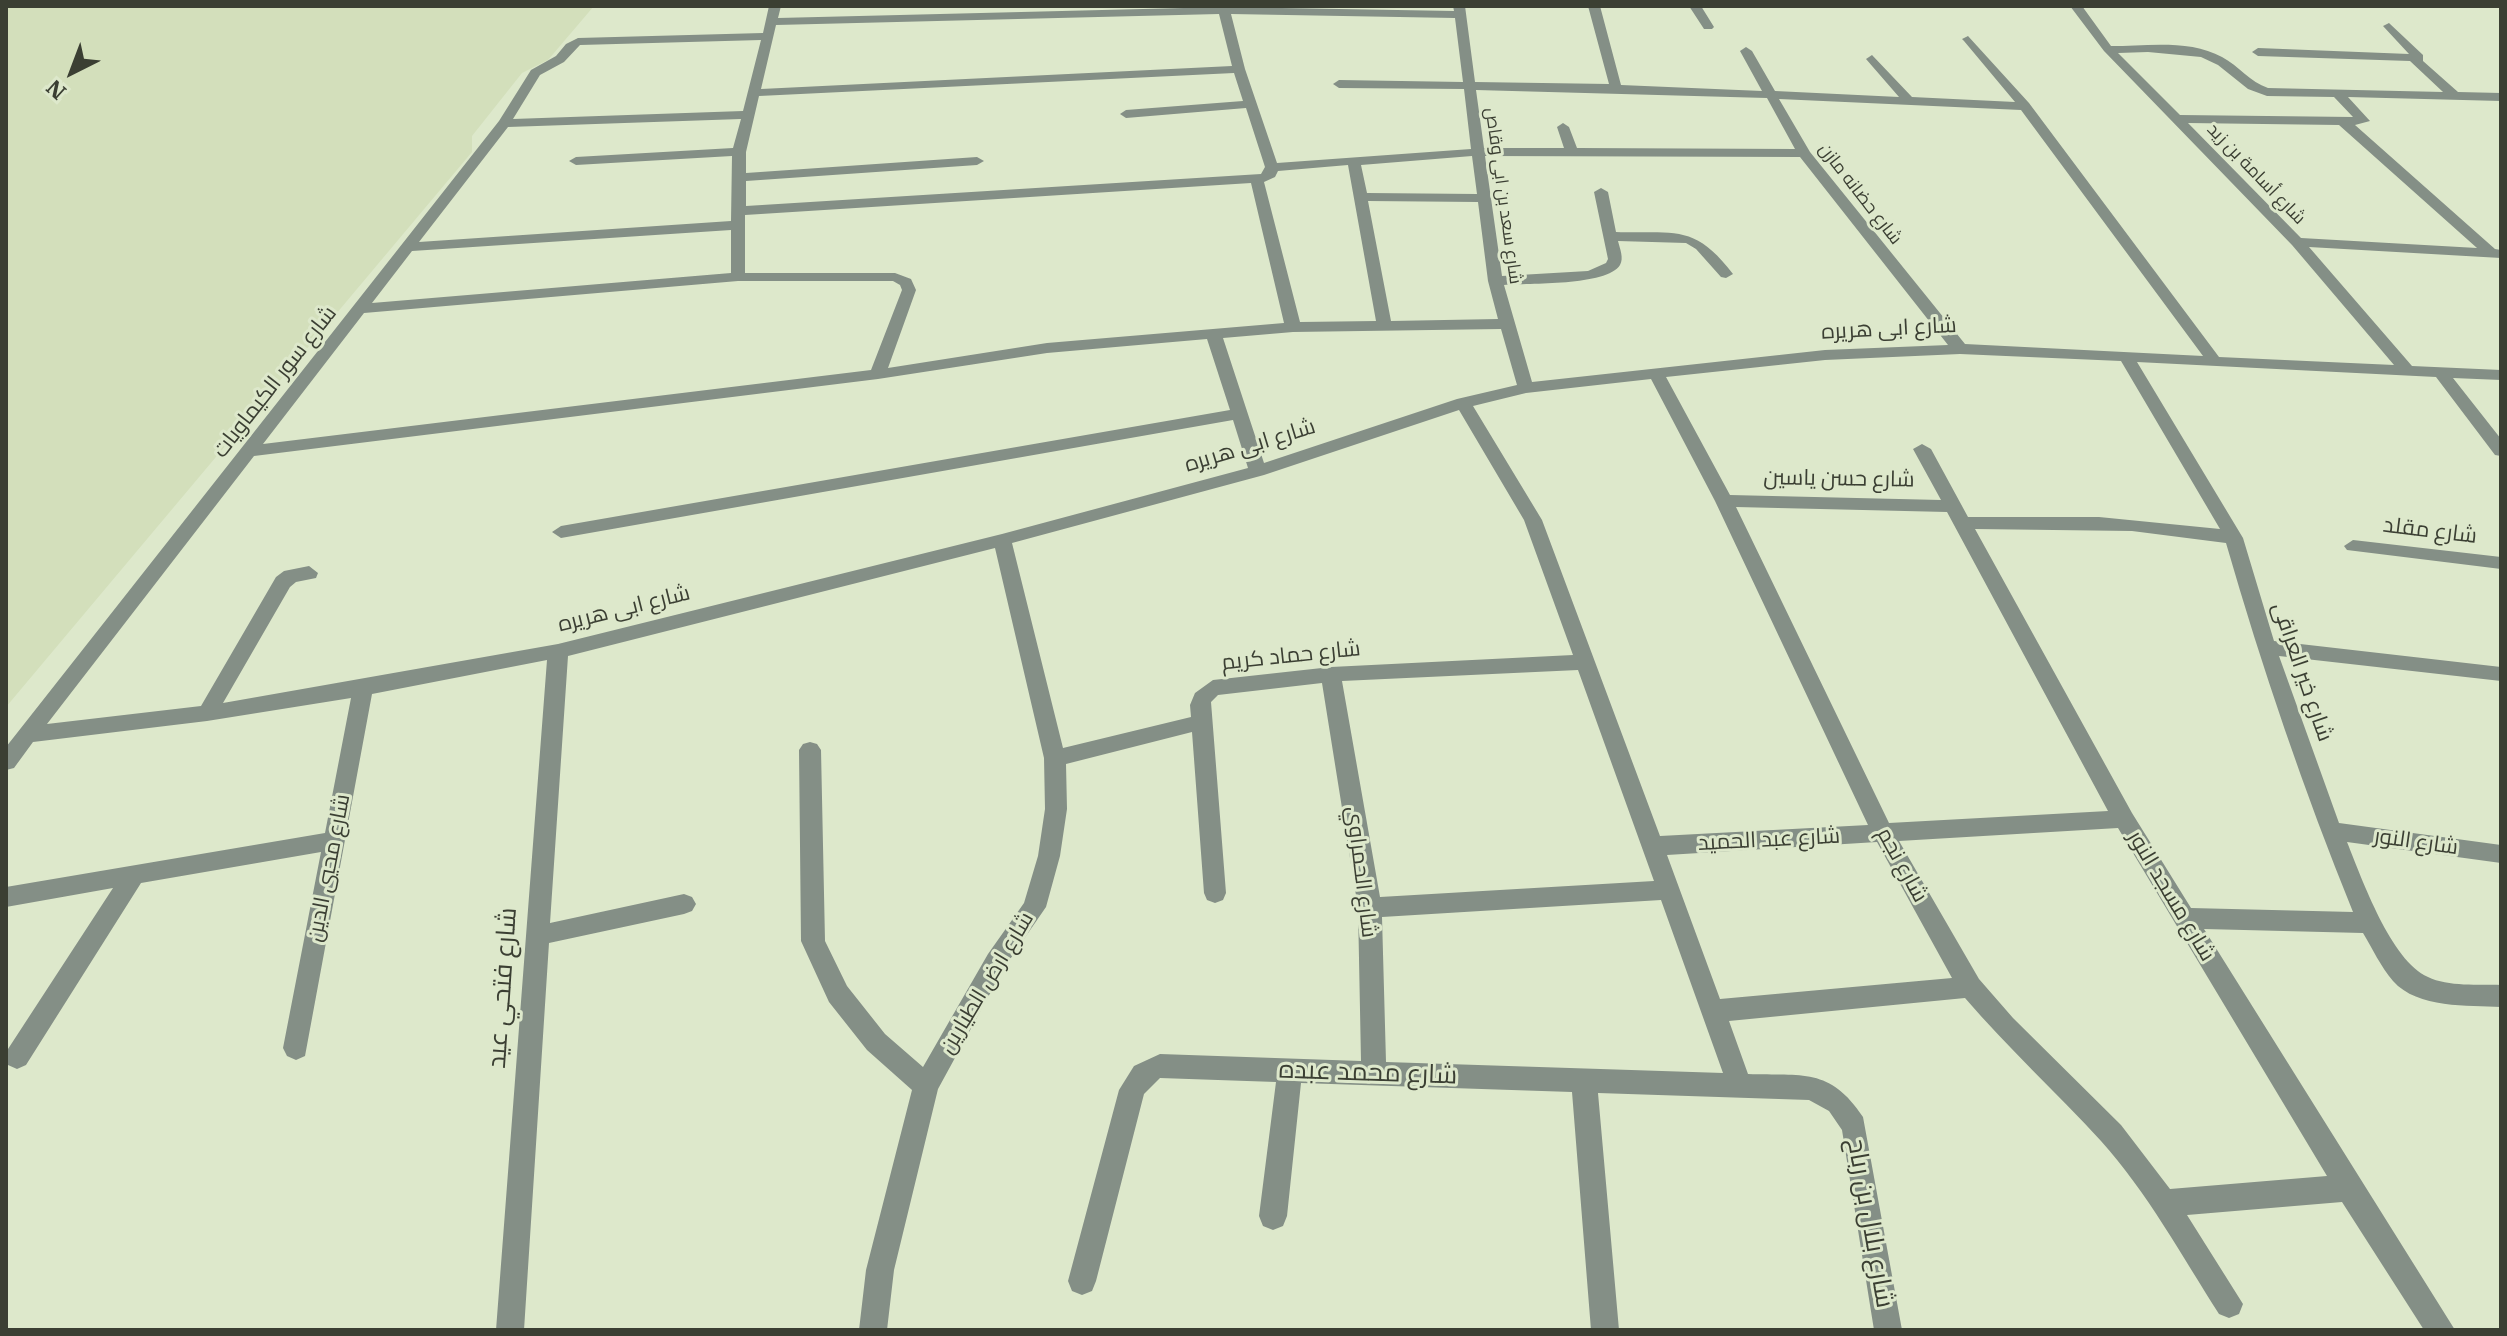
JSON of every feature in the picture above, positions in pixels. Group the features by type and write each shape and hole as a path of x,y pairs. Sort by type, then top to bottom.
{"street":[{"path":"738,277 739,152 775,6"},
{"path":"1594,6 1616,88"},
{"path":"1695,6 1708,27"},
{"name":"شارع أسامة بن زيد","path":"2076,6 2108,49 2297,242 2407,370"},
{"path":"770,29 1224,10 1460,11"},
{"path":"407,247 739,218 1257,179 1270,174 1272,167 1239,69 1224,10"},
{"name":"شارع سعد بن ابى وقاص","path":"1460,11 1495,281 1526,388"},
{"path":"2258,52 2419,57 2389,26"},
{"name":"شارع سور الكيماويات","path":"6,762 504,123 535,73 560,59 573,44 770,29"},
{"path":"1968,39 2025,106 2213,359"},
{"path":"2108,49 2200,53 2217,59 2248,85 2259,90 2501,97"},
{"name":"شارع حضانه مازن","path":"1746,51 1804,153 1960,349"},
{"path":"1872,59 1909,101"},
{"path":"2414,59 2455,96"},
{"path":"754,93 1239,69"},
{"path":"1339,84 1616,88 2025,106"},
{"path":"2176,119 2364,121 2337,93"},
{"path":"1126,114 1250,104"},
{"path":"504,123 749,115"},
{"path":"2344,122 2497,254"},
{"path":"1563,127 1572,152"},
{"path":"576,161 739,152"},
{"path":"1272,167 1479,152 1804,153"},
{"path":"739,177 977,161"},
{"path":"1354,161 1384,324"},
{"path":"1257,179 1293,327"},
{"path":"1495,281 1603,272 1612,266 1615,259 1601,192"},
{"path":"1360,197 1485,198"},
{"path":"1610,236 1689,239 1701,246 1726,274"},
{"path":"2297,242 2497,254"},
{"path":"359,309 738,277 880,276 906,282 909,290 878,374"},
{"path":"249,451 878,374 1047,348 1293,327 1507,324"},
{"path":"1213,332 1258,471"},
{"name":"شارع ابى هريره","path":"27,735 207,713 363,688 558,651 1002,540 1258,471 1463,403 1526,388 1825,355 1960,349 2501,375"},
{"name":"شارع خير العراقى","path":"2125,355 2234,538 2266,647 2331,831 2369,923 2403,975 2420,986 2439,992 2501,996"},
{"path":"2440,371 2501,451"},
{"name":"شارع نجم","path":"1656,374 1724,501 1883,833 1970,987 2004,1026 2112,1134 2164,1203 2229,1304"},
{"path":"1463,403 1533,520 1740,1086"},
{"path":"561,532 1239,414"},
{"name":"شارع مسجد النور","path":"1922,449 2124,819 2349,1188 2441,1330"},
{"name":"شارع حسن ياسين","path":"1724,501 2115,522 2173,527 2234,538"},
{"name":"شارع ارض الطيارين","path":"873,1330 880,1270 926,1086 996,961 1034,907 1049,856 1056,809 1055,758 1002,540"},
{"name":"شارع مقلد","path":"2353,546 2501,563"},
{"path":"207,713 283,582 291,576 309,573"},
{"path":"2266,647 2501,674"},
{"name":"شارع فتحي عيد","path":"510,1330 558,651"},
{"name":"شارع حماد كريم","path":"1215,893 1201,722 1202,698 1213,688 1331,674 1584,662"},
{"name":"شارع الحمراوي","path":"1331,674 1370,908 1374,1072"},
{"name":"شارع محيي الدين","path":"296,1048 363,688"},
{"path":"1055,758 1201,722"},
{"path":"810,750 813,941 838,994 876,1042 926,1086"},
{"name":"شارع عبد الحميد","path":"1653,846 2124,819"},
{"name":"شارع النور","path":"2331,831 2501,854"},
{"path":"6,897 333,841"},
{"path":"17,1057 134,875"},
{"path":"1370,908 1668,890"},
{"path":"536,936 684,904"},
{"path":"2184,918 2369,923"},
{"path":"1715,1011 1970,987"},
{"name":"شارع محمد عبده","path":"1082,1281 1132,1090 1138,1078 1149,1069 1160,1066 1812,1088"},
{"path":"1273,1216 1290,1071"},
{"path":"1584,1080 1605,1330"},
{"name":"شارع بلال بن رباح","path":"1812,1088 1838,1102 1854,1126 1888,1330"},
{"path":"2164,1203 2349,1188"}],"shaded area":[{"path":"6,6 594,6 548,60 522,73 472,136 472,152 6,707"}]}
